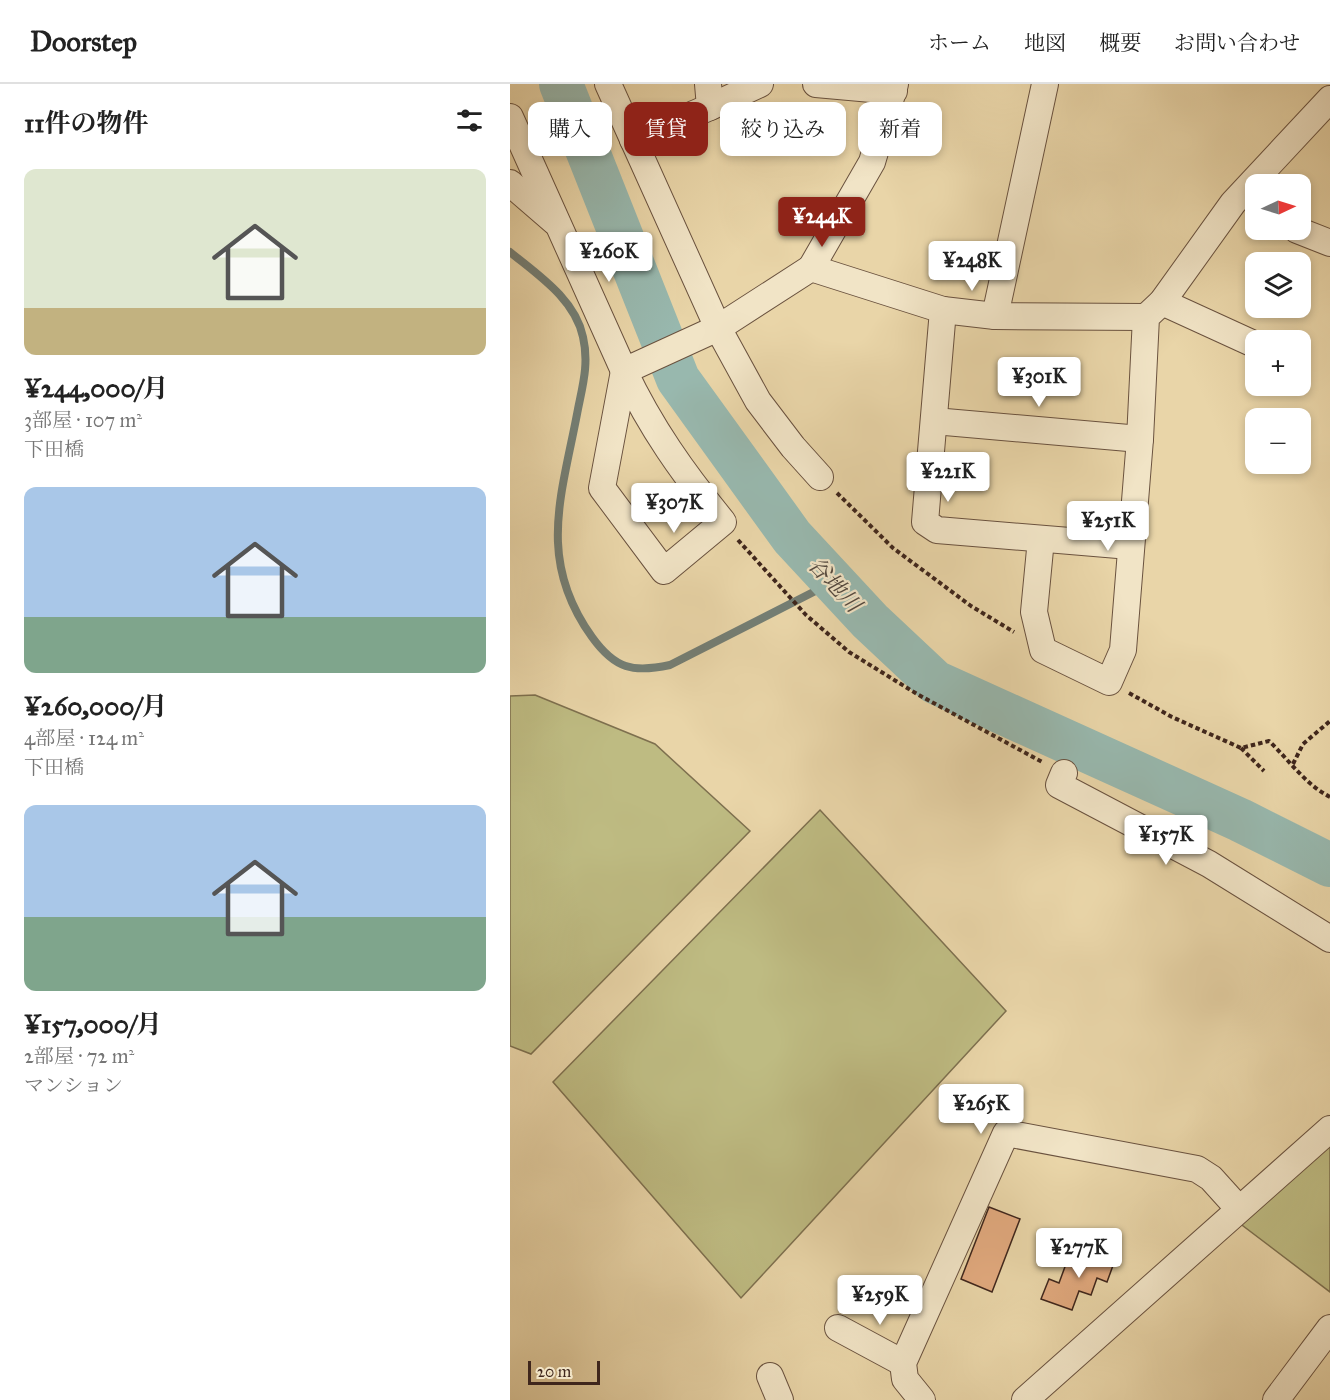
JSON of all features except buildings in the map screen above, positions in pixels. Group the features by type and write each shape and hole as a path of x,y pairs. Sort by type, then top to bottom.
{"street":[{"path":"608,84 624,120"},
{"path":"709,96 760,84"},
{"path":"628,369 711,331 811,267 872,162 895,87 816,84"},
{"path":"995,316 1045,84"},
{"path":"1041,539 1034,612 1043,650 1109,682 1123,650 1130,546 1154,310 1244,208 1330,99"},
{"path":"510,117 628,369 646,418 690,481 723,522 664,571 602,488 628,369"},
{"path":"640,156 711,331 758,401 793,447 820,477"},
{"path":"510,183 562,228"},
{"path":"1311,236 1330,243"},
{"path":"811,267 943,310 995,316 1154,310 1245,341"},
{"path":"943,310 925,522 937,530 1130,546"},
{"path":"934,421 1140,439"},
{"path":"1064,773 1059,785 1209,864 1330,939"},
{"path":"922,1400 905,1379 903,1363 1006,1133 1197,1169 1211,1178 1239,1209"},
{"path":"1025,1400 1239,1209 1329,1133"},
{"path":"838,1328 903,1363"},
{"path":"1276,1400 1327,1338"},
{"path":"770,1376 780,1400"}],"path":[{"path":"820,477 892,548 971,606 1043,650"},
{"path":"723,522 806,615"},
{"path":"1109,682 1172,717 1241,748 1264,771"},
{"path":"1293,764 1303,744 1330,722"},
{"path":"1241,748 1269,741 1293,764 1311,787 1330,796"}],"shaded area":[{"path":"535,695 655,744 750,831 531,1054 510,1046 510,696"},
{"path":"820,810 1006,1011 741,1298 553,1082"},
{"path":"1330,1135 1330,1292 1230,1216"}],"waterway":[{"name":"谷地川","path":"561,84 678,379 792,537 870,621 935,682 1240,820 1330,865"},
{"path":"510,252 564,299 579,323 583,337 585,373 561,498 558,526 559,553 564,581 575,608 600,648 617,662 626,666 645,668 670,665 835,581"}]}
